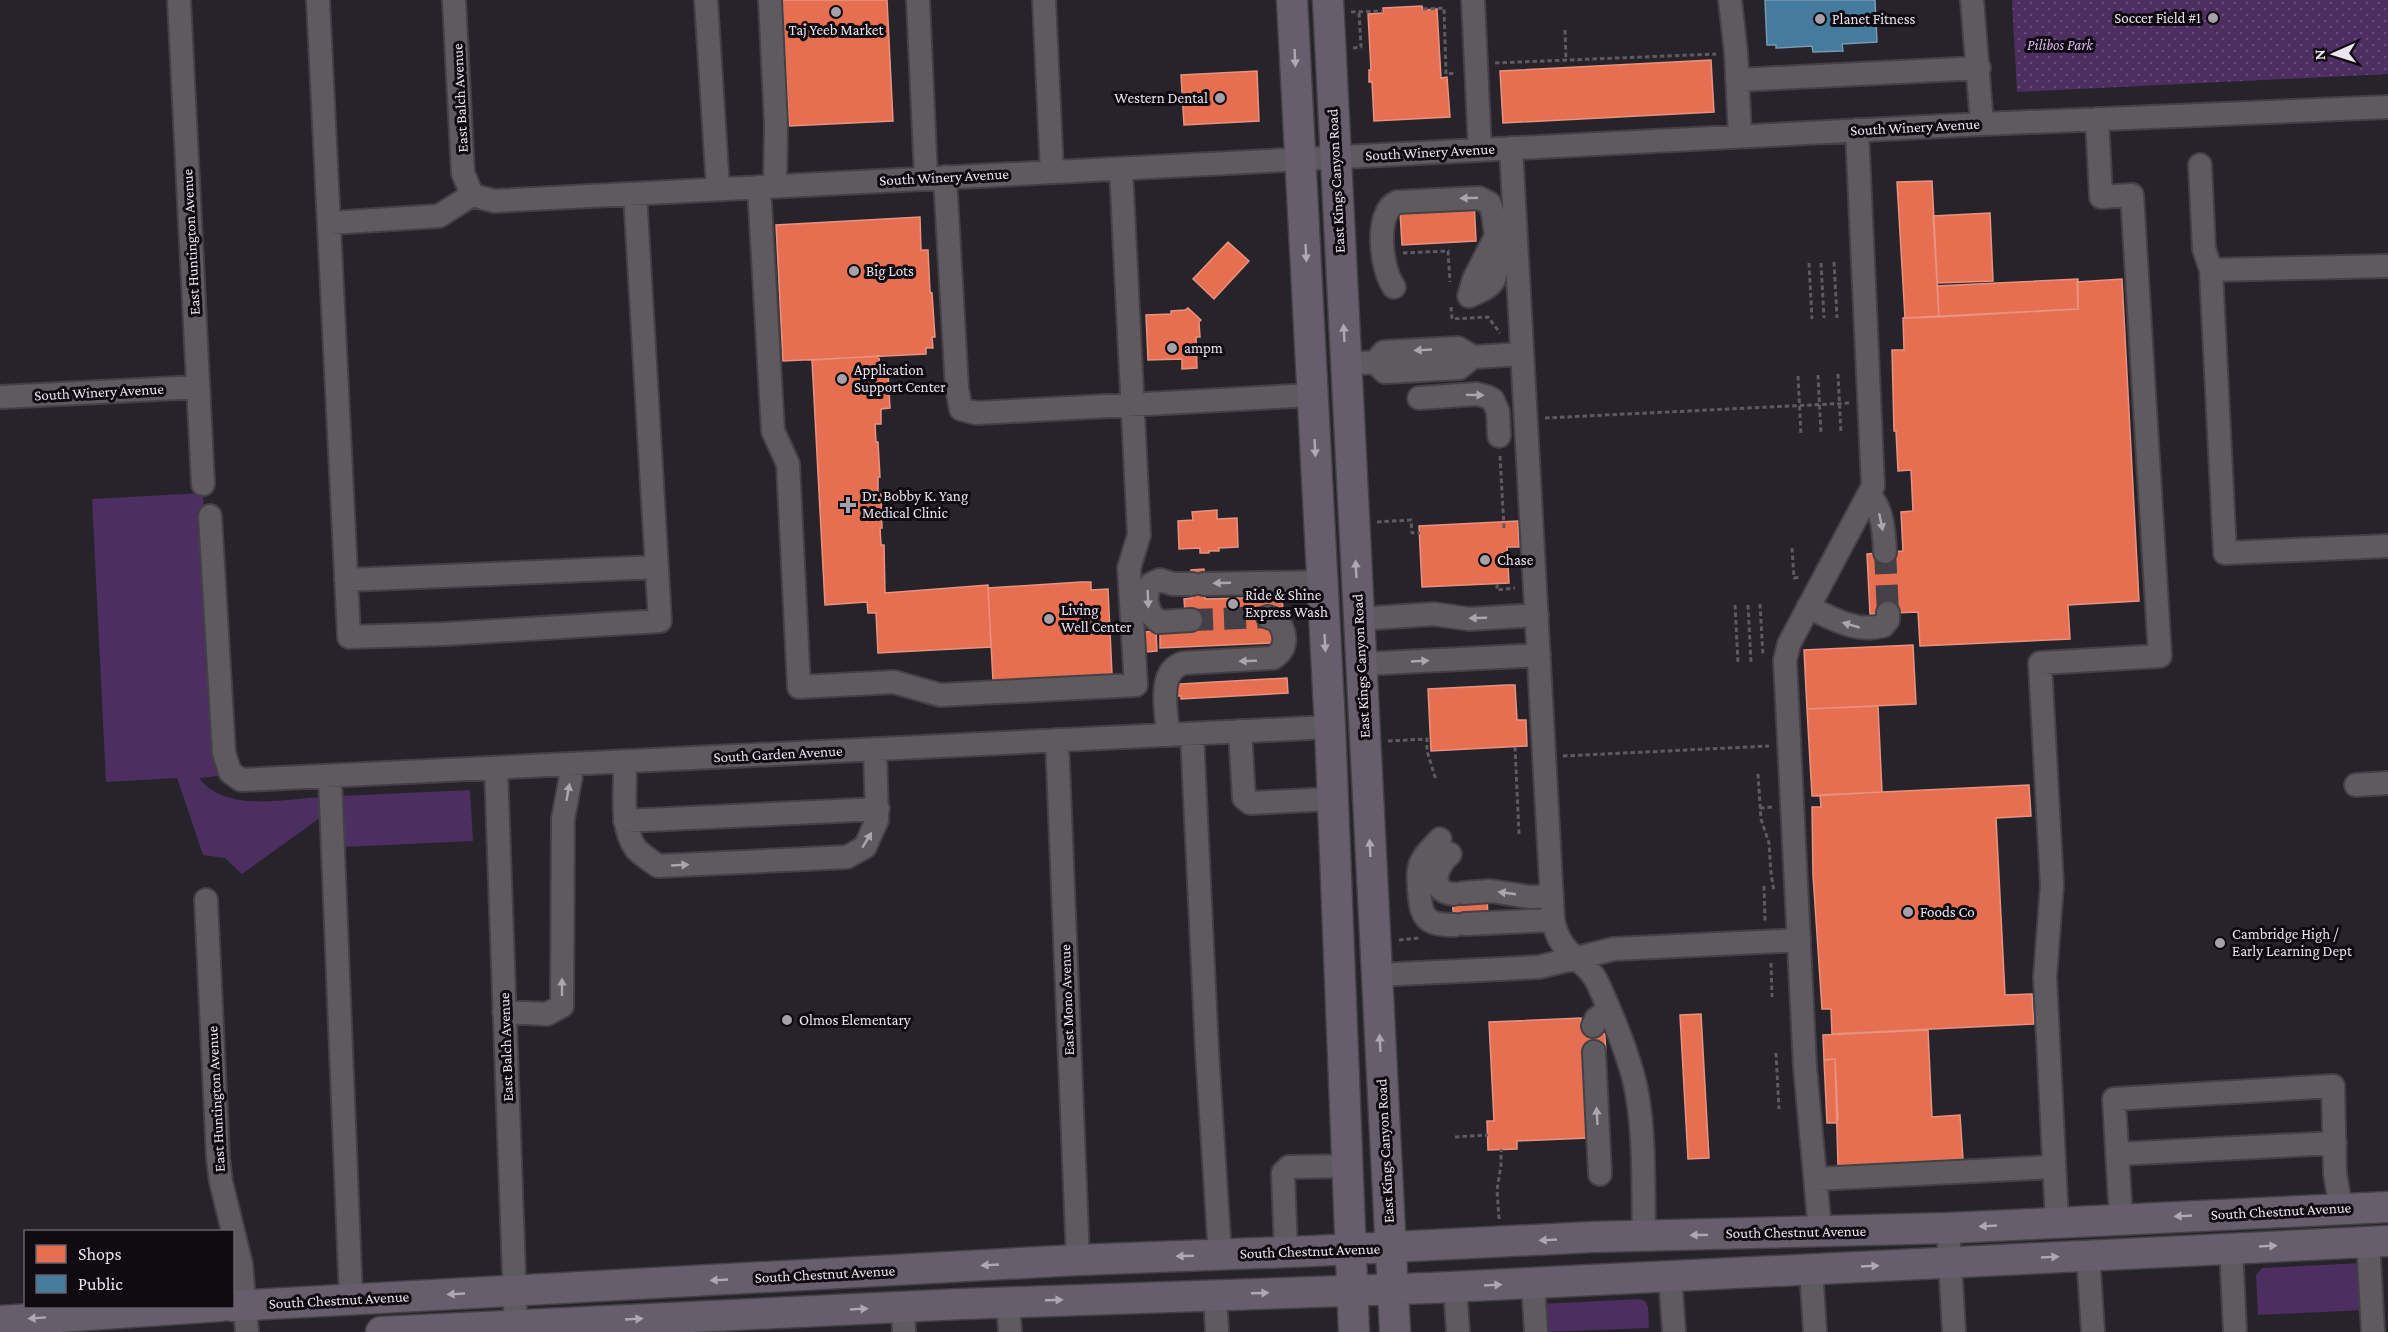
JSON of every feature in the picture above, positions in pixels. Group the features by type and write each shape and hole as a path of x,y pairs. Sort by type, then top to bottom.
{"main road":[{"path":"1292,0 1329,727 1354,1332"},
{"name":"East Kings Canyon Road","path":"1328,0 1335,157 1360,363 1354,523 1395,1332"},
{"name":"South Chestnut Avenue","path":"0,1321 236,1312 351,1299 1078,1260 1644,1236 1947,1228 2388,1207"},
{"path":"1670,1276 1698,1258 1798,1251 1814,1243 1820,1232"},
{"path":"381,1332 763,1323 801,1311 904,1319 1008,1302 1455,1287 2378,1241"},
{"path":"798,1275 801,1311"}],"street":[{"name":"East Huntington Avenue","path":"179,0 203,484"},
{"path":"318,0 349,637 444,634 660,621 635,194"},
{"name":"East Balch Avenue","path":"454,0 464,173 472,195"},
{"path":"706,0 718,189"},
{"path":"770,0 776,125 767,187 773,431 788,464 799,687 894,682 940,695 1136,685 1129,568 1139,535 1121,169"},
{"path":"918,0 957,389 961,409 976,413 1313,395"},
{"path":"1044,0 1052,172"},
{"path":"1473,0 1480,150"},
{"path":"1730,0 1736,53 1740,136"},
{"path":"1972,0 1982,124"},
{"path":"1737,80 1979,68"},
{"name":"South Winery Avenue","path":"472,195 494,201 1857,130 2388,107"},
{"path":"2057,1222 2045,977 2052,885 2040,663 2160,656 2132,195 2101,197 2097,119"},
{"path":"1820,1232 1806,1067 1786,651 1869,494 1873,477 1857,130"},
{"path":"1511,148 1513,355 1525,412 1553,920 1556,934 1563,948 1593,976 1601,1018 1631,1069 1637,1094 1644,1236"},
{"path":"2200,165 2204,249 2211,270 2225,553 2388,546"},
{"path":"329,223 439,216 472,195"},
{"path":"1394,287 1384,264 1384,214 1392,204 1473,197 1485,200 1492,207 1495,216 1496,275 1488,287 1457,296"},
{"path":"2211,270 2388,266"},
{"path":"1360,363 1386,372 1459,368 1473,357 1513,355"},
{"name":"South Winery Avenue","path":"0,397 198,387"},
{"path":"1419,398 1477,394 1488,397 1493,400 1498,412 1499,436"},
{"path":"1869,494 1876,502 1881,515 1885,552"},
{"name":"South Garden Avenue","path":"210,516 224,753 230,772 241,780 1329,727"},
{"path":"346,580 657,567"},
{"path":"1191,620 1159,622 1150,612 1147,597 1151,584 1160,580 1173,584 1322,582"},
{"path":"1808,607 1853,627 1861,628 1882,626 1888,620 1888,613"},
{"path":"1359,619 1434,614 1469,619 1536,615"},
{"path":"1168,735 1166,690 1167,679 1172,670 1184,663 1273,658 1279,654 1285,640 1282,626 1277,620 1269,617"},
{"path":"1361,664 1539,655"},
{"path":"1240,731 1242,788 1244,798 1250,803 1332,799"},
{"path":"1192,734 1207,1051 1220,1255"},
{"name":"East Mono Avenue","path":"1056,740 1078,1260"},
{"path":"625,762 625,821 628,833 637,850 658,866 835,858 847,857 866,847 877,820 875,749"},
{"path":"504,1012 547,1014 562,1006 563,819 573,765"},
{"name":"East Balch Avenue","path":"496,768 516,1329"},
{"path":"330,777 351,1299"},
{"path":"2356,785 2388,783"},
{"path":"625,821 878,809"},
{"path":"1552,896 1530,897 1491,891 1458,893 1442,889 1436,876 1445,846 1425,856 1419,866 1420,906 1430,921 1439,925 1553,920"},
{"name":"East Huntington Avenue","path":"206,900 218,1158 221,1182 233,1230"},
{"path":"1377,975 1539,967 1614,949 1799,940"},
{"path":"1594,1052 1599,1174"},
{"path":"2121,1219 2114,1099 2333,1086 2335,1174 2341,1208"},
{"path":"2117,1154 2335,1143"},
{"path":"1286,1252 1283,1173 1289,1167 1347,1166"},
{"path":"1816,1179 2054,1167"},
{"path":"1947,1228 1954,1332"},
{"name":"East Huntington Avenue","path":"234,1235 241,1264 236,1312"},
{"path":"2373,1332 2378,1241"},
{"path":"2231,1248 2235,1332"},
{"path":"2088,1255 2093,1332"},
{"path":"1811,1269 1815,1332"},
{"path":"1670,1276 1674,1332"},
{"path":"1533,1283 1536,1332"},
{"path":"1455,1287 1458,1332"},
{"path":"1215,1294 1217,1332"},
{"path":"1008,1302 1010,1332"}],"path":[{"path":"1423,9 1443,8 1446,74"},
{"path":"1359,12 1383,11"},
{"path":"1564,30 1566,60"},
{"path":"1494,69 1494,63 1736,53"},
{"path":"1400,253 1448,251 1457,296 1452,319 1490,315 1513,355"},
{"path":"1834,262 1837,318"},
{"path":"1809,263 1812,319"},
{"path":"1821,263 1824,318"},
{"path":"1838,374 1841,434"},
{"path":"1818,375 1821,434"},
{"path":"1798,376 1801,435"},
{"path":"1525,412 1538,419 1870,402"},
{"path":"1499,436 1503,528"},
{"path":"1354,523 1411,520 1412,533 1420,532"},
{"path":"1792,548 1794,578 1807,577 1822,582"},
{"path":"1497,584 1497,590 1515,589 1514,578"},
{"path":"1760,604 1764,661"},
{"path":"1735,605 1738,663"},
{"path":"1748,605 1750,662"},
{"path":"1365,742 1427,739 1427,751 1436,780"},
{"path":"1543,746 1556,757 1789,745"},
{"path":"1515,747 1519,834"},
{"path":"1758,774 1761,819 1769,843 1771,874 1776,897"},
{"path":"1760,808 1779,807"},
{"path":"1375,941 1422,938"},
{"path":"1776,1053 1779,1110"},
{"path":"1455,1137 1488,1135"},
{"path":"1498,1204 1500,1149"}],"green space":[{"name":"Pilibos Park","path":"2012,0 2388,0 2388,74 2017,92"},
{"path":"203,493 218,776 199,778 210,789 240,800 273,801 323,797 324,815 242,874 225,858 203,855 177,778 106,782 92,499"},
{"path":"470,790 473,841 343,847 340,796"},
{"path":"2362,1263 2364,1310 2258,1315 2256,1275 2262,1268"},
{"path":"1640,1299 1645,1301 1648,1307 1649,1328 1543,1332 1541,1304"}],"building: Shops":[{"path":"782,0 887,0 893,121 789,126"},
{"path":"1422,6 1423,10 1437,9 1441,78 1447,77 1450,117 1374,121 1372,82 1369,82 1369,70 1371,70 1368,14 1383,13 1383,8"},
{"path":"1711,60 1714,112 1503,123 1500,71"},
{"name":"Western Dental","path":"1257,71 1259,121 1184,125 1181,75"},
{"path":"1932,181 1939,317 1905,318 1897,182"},
{"path":"1474,200 1476,241 1402,245 1400,212"},
{"path":"1990,213 1993,281 1937,283 1933,216"},
{"name":"Big Lots","path":"920,217 921,250 928,250 935,337 932,337 933,348 926,348 926,354 783,361 776,225"},
{"path":"1228,242 1249,261 1214,299 1193,279"},
{"path":"2078,279 2078,309 1939,317 1937,286"},
{"path":"2122,279 2139,601 2068,605 2070,639 1920,646 1918,612 1870,614 1867,554 1903,551 1901,512 1913,511 1911,470 1898,471 1896,431 1894,431 1892,350 1904,350 1903,318 2078,309 2077,282"},
{"name":"ampm","path":"1188,308 1201,320 1199,322 1200,337 1196,337 1197,368 1182,369 1182,359 1148,360 1146,315 1171,314 1171,311"},
{"path":"879,356 880,372 888,372 890,408 881,409 881,424 875,424 876,442 878,442 880,477 878,477 878,494 881,494 882,528 880,528 881,545 884,545 885,593 988,585 991,647 878,653 876,613 868,613 867,602 825,605 812,360"},
{"path":"1217,510 1217,519 1237,518 1238,547 1219,548 1219,551 1209,551 1209,553 1200,553 1200,548 1179,549 1178,521 1193,520 1192,512"},
{"path":"1518,521 1519,547 1507,547 1509,583 1422,587 1419,526"},
{"name":"Ride & Shine Express Wash","path":"1204,569 1205,599 1282,597 1283,610 1268,611 1272,623 1273,643 1160,648 1160,629 1185,613 1184,599 1192,598 1191,570"},
{"name":"Living Well Center","path":"1091,582 1091,590 1108,589 1112,674 993,681 988,588"},
{"path":"1156,631 1157,651 1145,652 1144,632"},
{"path":"1913,645 1916,704 1807,709 1804,650"},
{"path":"1287,678 1288,693 1181,699 1181,696 1176,696 1176,686 1180,684"},
{"path":"1515,685 1517,720 1526,720 1527,746 1431,751 1428,689"},
{"path":"1878,706 1882,792 1812,796 1807,709"},
{"name":"Foods Co","path":"2029,785 2031,816 1996,818 2005,995 2032,994 2034,1024 1832,1034 1831,1009 1822,1009 1813,875 1812,807 1821,807 1820,795"},
{"path":"1452,895 1487,897 1488,917 1454,923"},
{"path":"1701,1014 1709,1158 1688,1159 1680,1015"},
{"path":"1581,1018 1581,1027 1604,1025 1606,1052 1583,1053 1588,1138 1517,1141 1517,1149 1488,1150 1487,1121 1494,1121 1489,1022"},
{"path":"1928,1030 1932,1117 1960,1115 1963,1159 1838,1166 1835,1059 1824,1060 1823,1035"},
{"path":"1835,1059 1838,1119 1836,1123 1827,1123 1824,1060"}],"building: Public":[{"name":"Planet Fitness","path":"1765,0 1875,0 1877,42 1842,44 1843,51 1813,52 1812,46 1776,48 1776,45 1767,45"}],"tunnel":[{"path":"1885,552 1888,613"},
{"path":"1191,620 1268,617"}],"place":[{"name":"Taj Yeeb Market","path":"836,12"},
{"name":"Soccer Field #1","path":"2213,18"},
{"name":"Planet Fitness","path":"1820,19"},
{"name":"Western Dental","path":"1220,98"},
{"name":"Big Lots","path":"854,271"},
{"name":"ampm","path":"1172,348"},
{"name":"Application Support Center","path":"842,379"},
{"name":"Dr. Bobby K. Yang Medical Clinic","path":"848,505"},
{"name":"Chase","path":"1485,560"},
{"name":"Ride & Shine Express Wash","path":"1233,604"},
{"name":"Living Well Center","path":"1049,619"},
{"name":"Foods Co","path":"1908,912"},
{"name":"Cambridge High / Early Learning Dept","path":"2220,943"},
{"name":"Olmos Elementary","path":"787,1020"}]}
